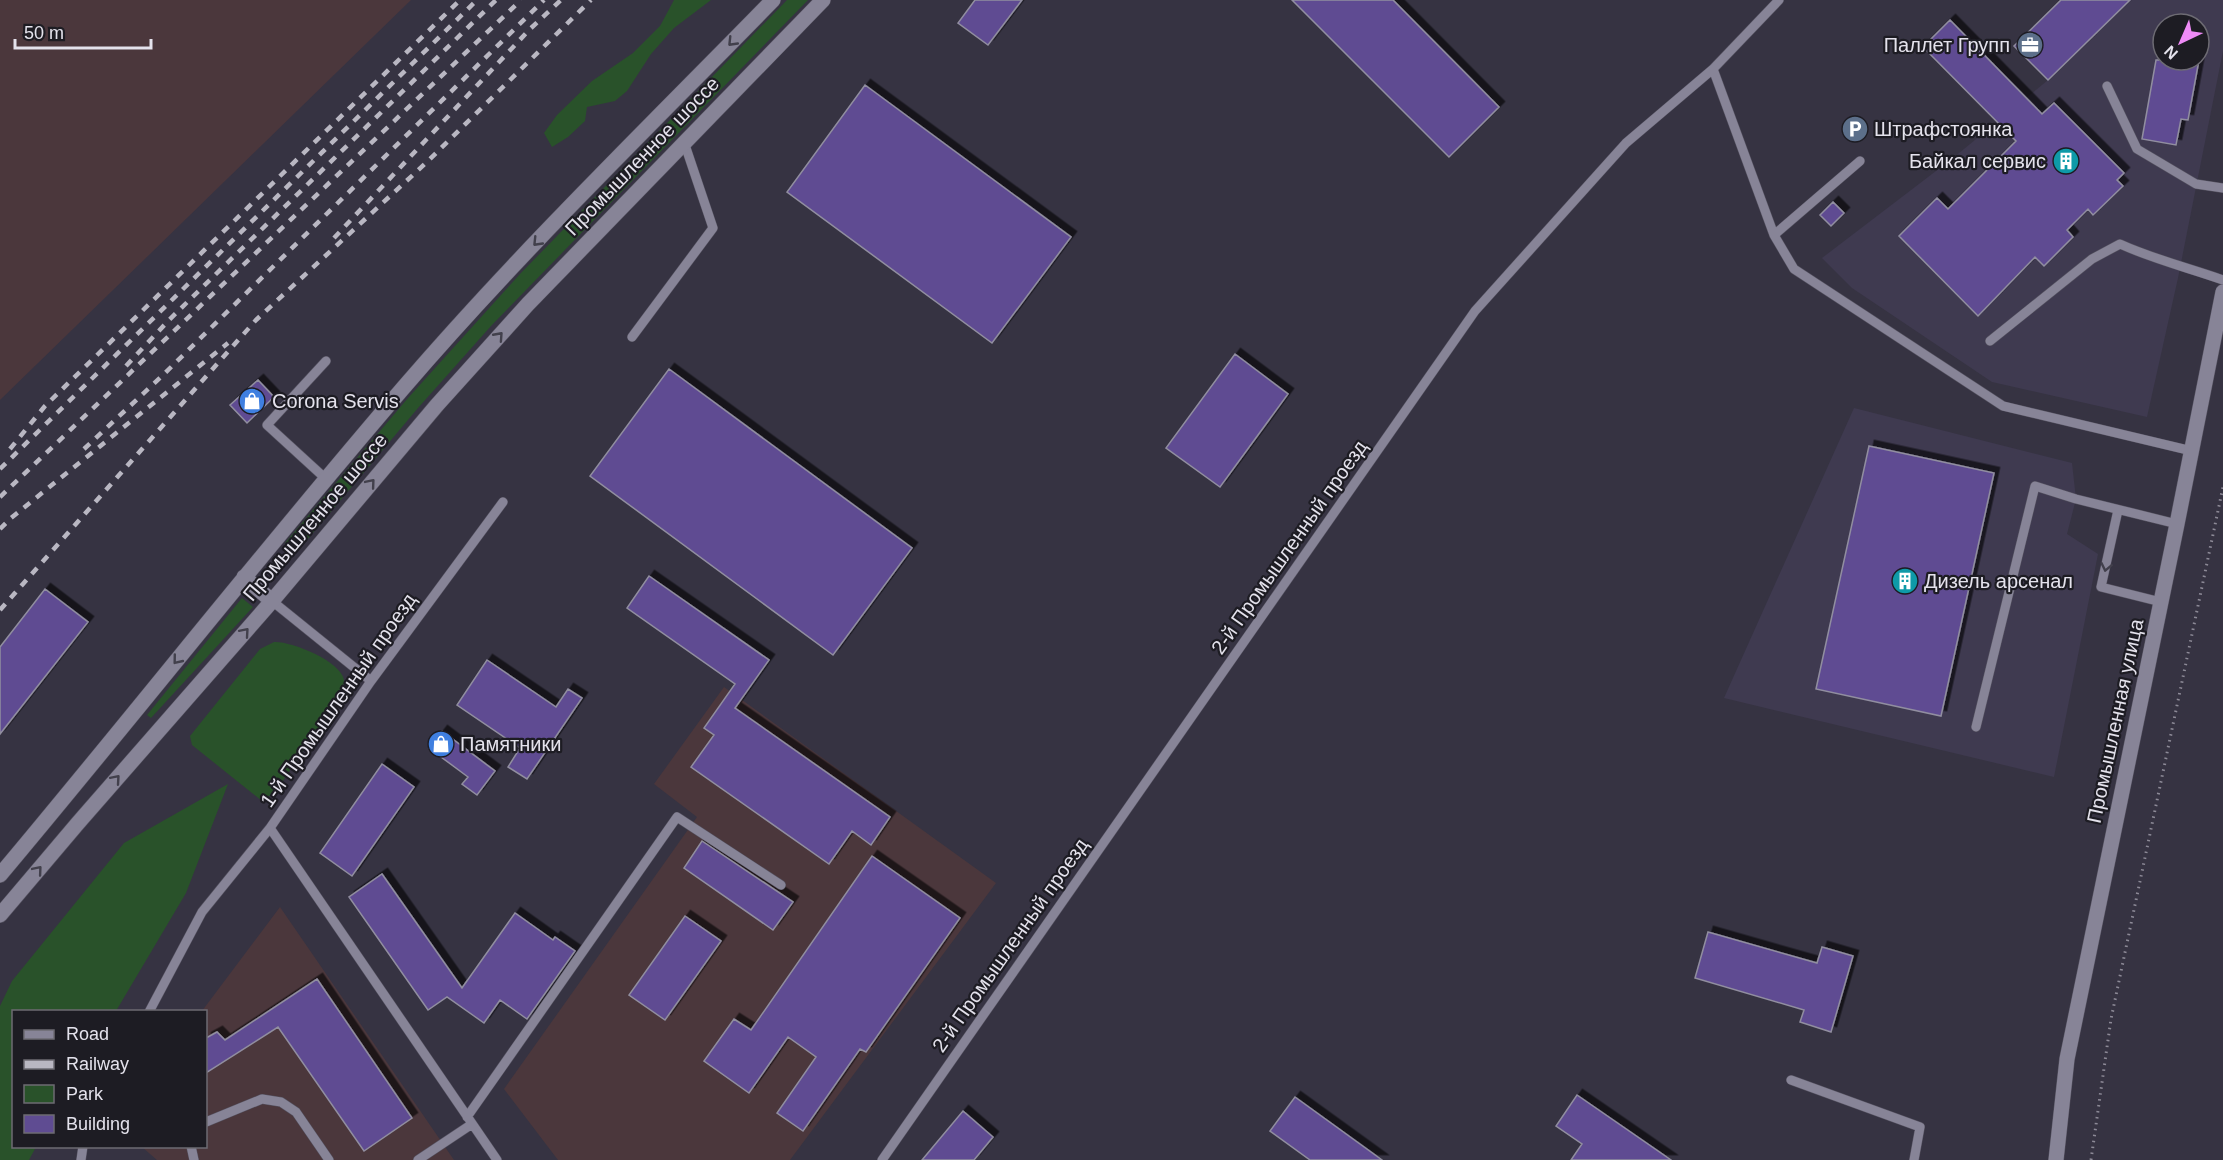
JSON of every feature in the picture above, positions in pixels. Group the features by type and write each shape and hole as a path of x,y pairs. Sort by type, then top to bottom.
{"main road":[{"name":"Промышленное шоссе","path":"0,875 244,577 406,385 534,245 773,0"},
{"name":"Промышленное шоссе","path":"0,915 78,822 272,601 437,405 520,312 823,0"},
{"name":"Промышленная улица","path":"2056,1160 2067,1059 2223,292"},
{"path":"244,577 272,601"}],"lane":[{"name":"2-й Промышленный проезд","path":"882,1160 1476,311 1626,143 1713,69 1779,0"},
{"path":"1713,69 1774,235 1794,269 2003,406 2192,451"},
{"path":"2107,86 2137,149 2196,184 2223,188"},
{"path":"632,337 713,228 684,142"},
{"path":"1774,235 1860,161"},
{"path":"1990,341 2092,259 2120,244 2142,254 2223,280"},
{"path":"326,361 267,425 326,479"},
{"path":"1976,727 2034,486 2177,524"},
{"name":"1-й Промышленный проезд","path":"497,1160 270,828 371,681 503,502"},
{"path":"2118,510 2101,587 2161,602"},
{"path":"272,601 371,681"},
{"path":"418,1160 469,1121 676,817 781,885"},
{"path":"150,1010 202,912 270,828"},
{"path":"1791,1080 1920,1127 1914,1160"},
{"path":"207,1122 262,1099 281,1102 296,1112 329,1160"}],"path":[{"path":"2091,1160 2111,1019 2223,488"}],"shaded area":[{"path":"0,0 411,0 0,400"},
{"name":"Байкал сервис","path":"2130,0 2223,0 2223,51 2178,278 2147,417 1992,382 1852,288 1822,258 1953,158 2048,80"},
{"name":"Дизель арсенал","path":"1854,408 2072,463 2076,499 2067,534 2098,554 2054,777 1724,698"},
{"path":"724,687 996,883 790,1160 558,1160 504,1089 697,817 654,784"},
{"path":"280,907 454,1160 157,1160 143,1148 207,1148 207,1010 203,1010"}],"green space":[{"path":"674,0 711,0 674,28 651,54 627,91 615,101 587,107 585,121 568,137 552,147 544,133 557,115 592,81 633,53 660,26"},
{"path":"787,0 808,0 491,326 418,408 296,553 285,543 408,398 520,274"},
{"path":"242,598 253,607 151,718 147,715"},
{"path":"274,642 292,645 325,659 341,673 344,682 341,695 276,791 262,801 192,745 190,736 260,649"},
{"path":"228,784 186,893 117,1010 12,1010 12,1148 35,1148 29,1160 0,1160 0,1006 12,981 124,843"}],"building":[{"path":"975,0 1022,0 988,45 958,23"},
{"path":"1292,0 1393,0 1499,107 1449,157"},
{"path":"2061,0 2130,0 2048,80 2014,46"},
{"path":"1950,20 2042,114 2054,103 2124,173 2117,180 2123,186 2093,215 2088,209 2067,230 2073,237 2044,266 2035,257 1978,316 1899,236 1937,198 1948,209 2016,141 1923,47"},
{"path":"2154,72 2197,72 2188,120 2181,119 2176,145 2142,139"},
{"path":"865,85 1071,237 992,343 787,192"},
{"path":"1833,202 1844,213 1831,226 1820,215"},
{"path":"1235,354 1288,394 1220,487 1166,448"},
{"path":"669,369 912,548 833,655 590,476"},
{"name":"Corona Servis","path":"258,380 274,397 247,423 230,405"},
{"name":"Дизель арсенал","path":"1869,446 1994,473 1941,716 1816,689"},
{"path":"649,576 769,660 735,708 890,817 871,845 852,831 829,864 691,767 714,735 704,728 735,684 627,608"},
{"path":"45,589 88,622 0,734 0,647"},
{"path":"487,660 556,707 568,689 582,698 527,779 508,767 520,748 457,705"},
{"path":"442,731 495,771 477,795 462,784 468,777 429,748"},
{"path":"382,764 414,787 352,876 320,853"},
{"path":"702,841 793,902 773,930 684,868"},
{"path":"872,856 960,918 866,1052 860,1049 803,1131 777,1113 816,1057 788,1037 749,1093 704,1061 734,1019 751,1030"},
{"path":"382,874 462,988 515,913 553,940 555,937 575,951 527,1019 500,1000 484,1023 447,997 428,1010 349,897"},
{"path":"685,916 721,941 665,1020 629,995"},
{"path":"1708,932 1817,963 1822,947 1853,956 1831,1032 1800,1022 1804,1010 1695,978"},
{"path":"317,979 412,1118 364,1151 278,1027 207,1072 207,1037 217,1032 225,1040"},
{"path":"1577,1095 1671,1160 1571,1160 1582,1144 1556,1126"},
{"path":"1295,1097 1382,1160 1310,1160 1270,1131"},
{"path":"963,1111 993,1137 974,1160 922,1160"}],"railway":[{"path":"10,449 45,406 460,0"},
{"path":"0,469 477,0"},
{"path":"126,366 169,320 496,0"},
{"path":"0,497 521,0"},
{"path":"84,449 162,376 544,0"},
{"path":"334,238 530,29 561,0"},
{"path":"0,610 256,320 428,161 591,0"},
{"path":"0,529 228,343"}],"place":[{"name":"Паллет Групп","path":"2030,45"},
{"name":"Штрафстоянка","path":"1855,129"},
{"name":"Байкал сервис","path":"2066,161"},
{"name":"Corona Servis","path":"252,401"},
{"name":"Дизель арсенал","path":"1905,581"},
{"name":"Памятники","path":"441,744"}]}
